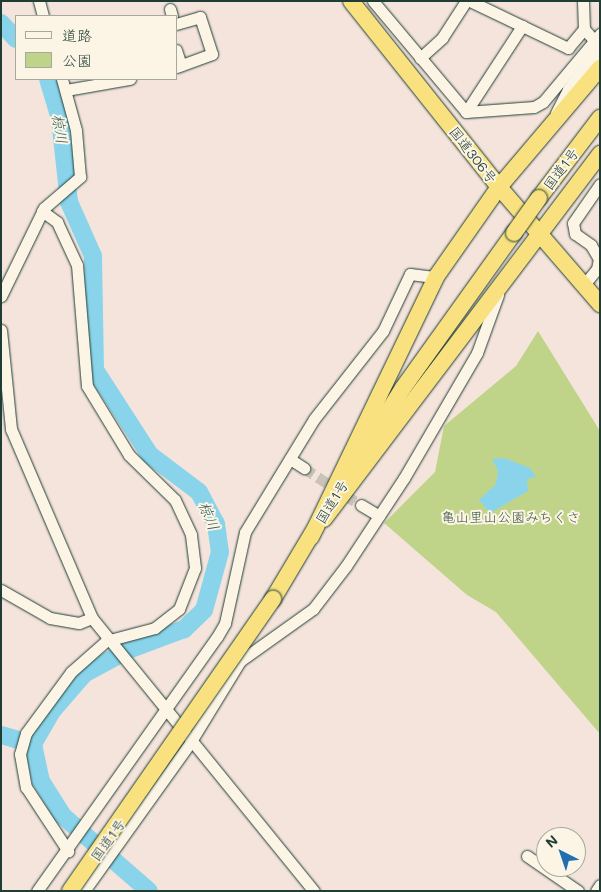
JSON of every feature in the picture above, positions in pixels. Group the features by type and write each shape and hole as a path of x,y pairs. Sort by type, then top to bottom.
{"highway":[{"name":"国道306号","path":"350,1 499,187 600,304"},
{"path":"311,537 436,277 499,187 554,119 600,68"},
{"name":"国道1号","path":"70,891 273,599 403,388 539,198 600,118"},
{"path":"311,537 498,294 600,154"}],"street":[{"path":"39,1 43,15"},
{"path":"373,1 466,112"},
{"path":"420,58 442,38 466,1"},
{"path":"470,1 568,48 584,29 583,1"},
{"path":"178,23 200,17 212,54 179,66"},
{"path":"466,112 522,26"},
{"path":"584,29 598,41"},
{"path":"466,112 534,107 543,102 598,41"},
{"path":"554,119 568,89 598,41"},
{"path":"1,296 45,208 78,182 76,130 62,80"},
{"path":"66,90 124,80"},
{"path":"583,286 598,269 599,259 596,251 575,234 573,223 600,184"},
{"path":"45,208 57,222 77,265 87,386 129,455 172,494 191,535 195,560 187,596 164,623 106,641 71,672 26,733 20,754 26,787 70,849"},
{"path":"37,891 70,849 166,714 225,623 246,532 314,419 383,331 410,274 436,277"},
{"path":"84,891 190,742 240,661 313,609 379,516 477,353 498,294"},
{"path":"1,330 11,429 92,618 106,641 314,891"},
{"path":"290,459 304,468"},
{"path":"361,505 379,516"},
{"path":"1,590 50,618 79,623 92,618"},
{"path":"527,856 578,891"},
{"path":"596,891 600,885"}],"green space":[{"name":"亀山里山公園みちくさ","path":"538,331 600,431 600,734 496,612 467,595 384,523 435,472 444,426 516,366"}],"water":[{"path":"504,458 530,468 536,477 527,479 528,491 490,513 479,500 496,484 498,471 492,459"}],"waterway":[{"name":"椋川","path":"1,23 15,38"},
{"name":"椋川","path":"48,80 60,119 69,202 93,256 95,370 150,455 199,492 216,524 220,552 204,610 184,629 128,650 84,674 52,711 33,744 41,781 63,816 149,891"},
{"path":"1,735 33,744"}],"tunnel":[{"path":"304,468 361,505"}]}
